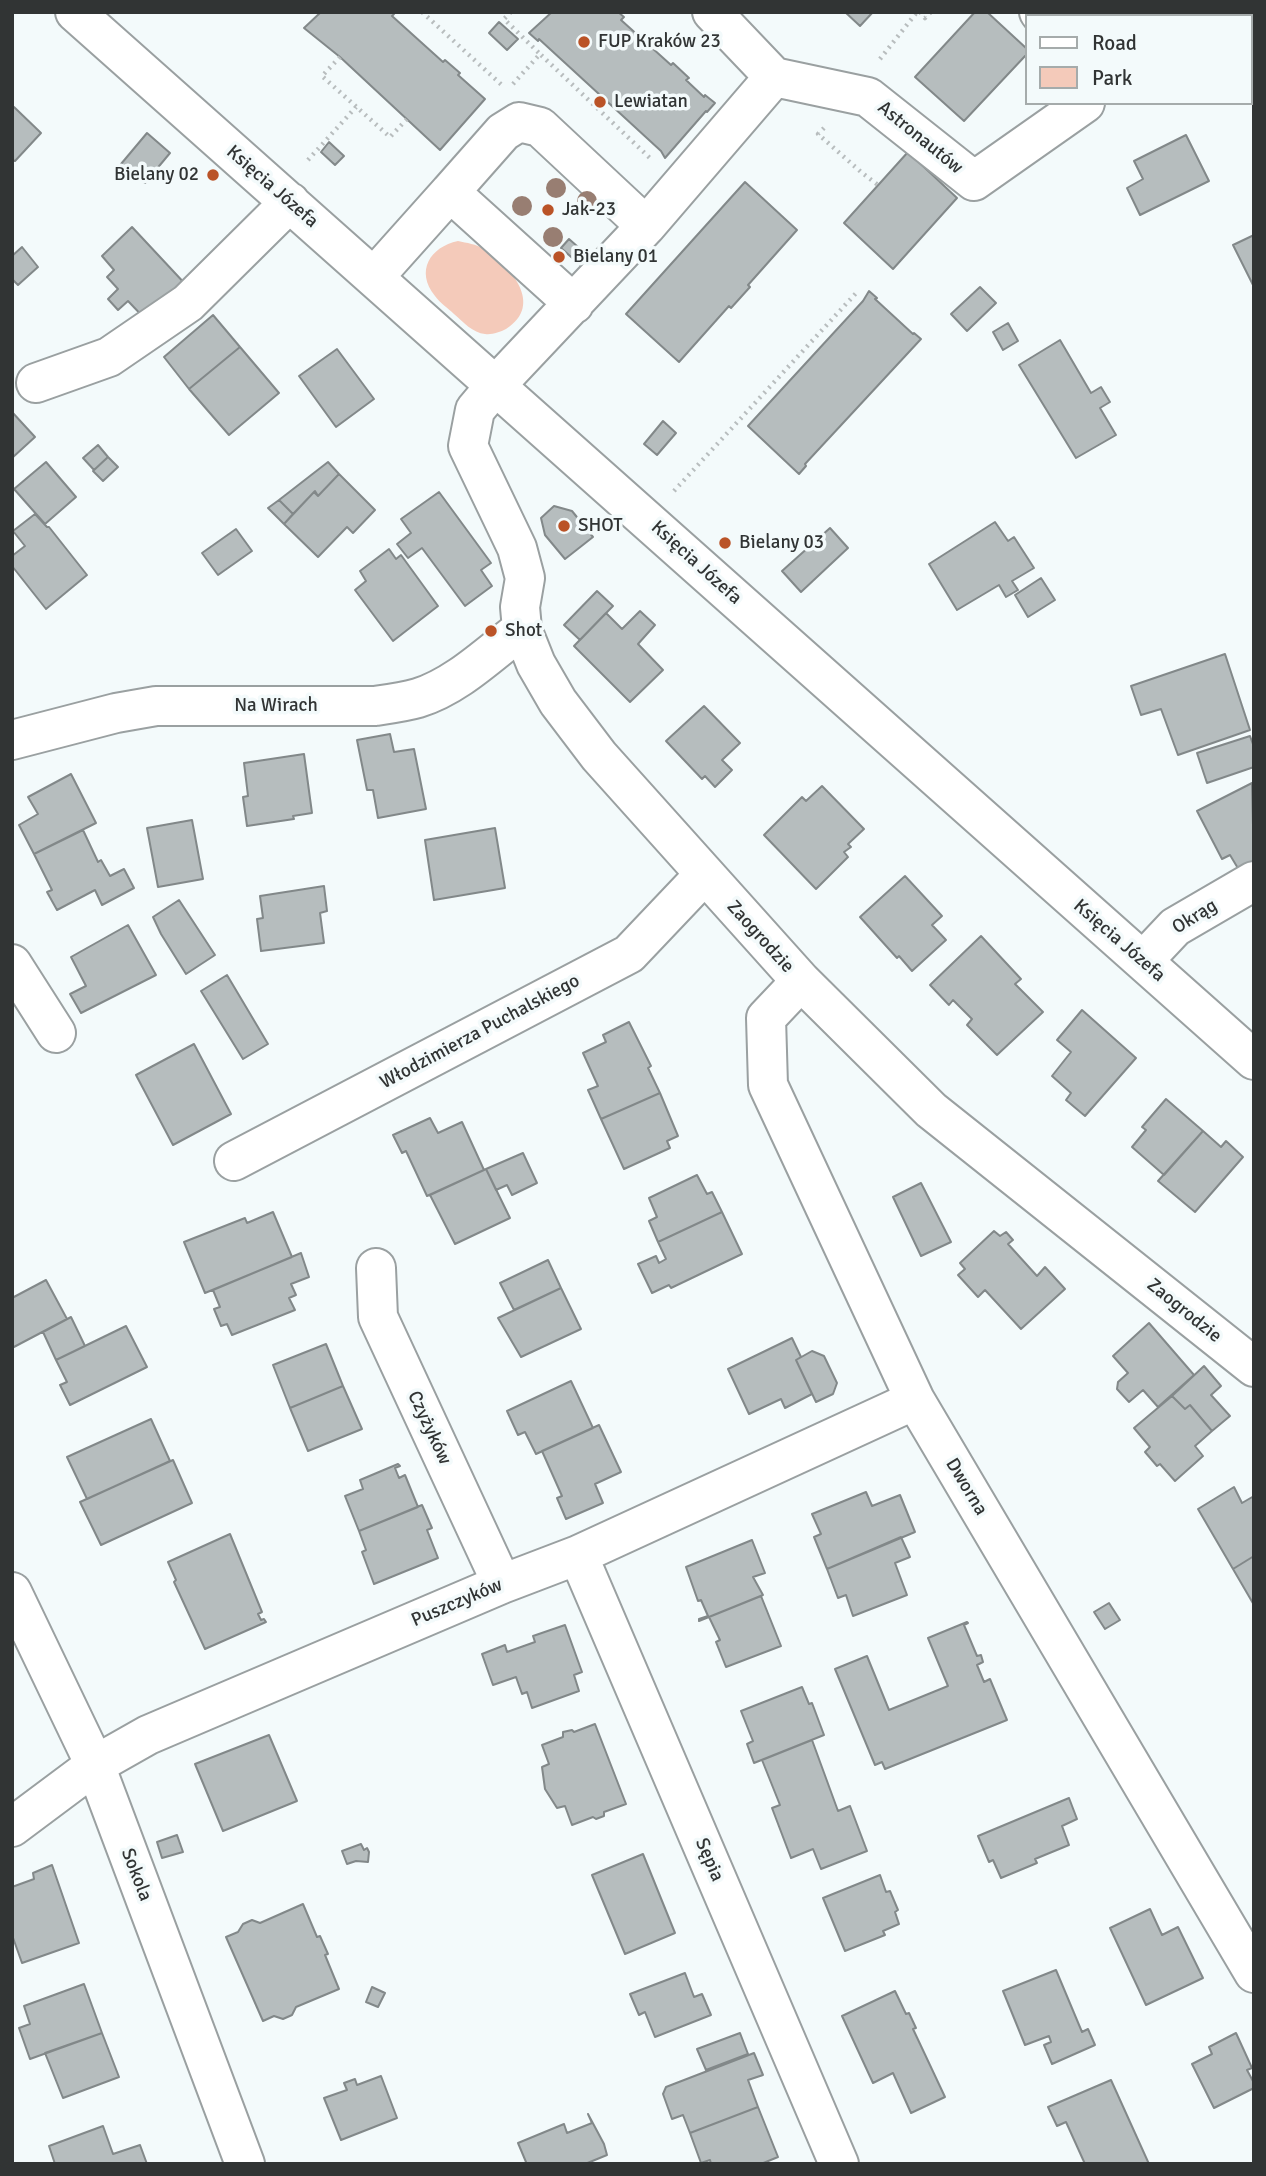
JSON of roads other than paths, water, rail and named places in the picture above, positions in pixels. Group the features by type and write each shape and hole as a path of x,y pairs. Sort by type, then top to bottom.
{"street":[{"name":"Księcia Józefa","path":"75,12 1254,1060"},
{"path":"496,385 646,226 775,77 712,12"},
{"name":"Astronautów","path":"775,77 869,97 974,181 1082,105"},
{"path":"374,278 503,132 519,122 540,127 646,226"},
{"path":"450,192 574,304"},
{"path":"36,383 109,357 188,303 290,202"},
{"name":"Zaogrodzie","path":"496,385 475,410 468,446 517,548 525,578 520,607 522,629 536,664 558,702 599,756 801,981 931,1110 1254,1367"},
{"name":"Na Wirach","path":"12,740 116,713 156,706 375,706 419,698 438,689 522,629"},
{"name":"Włodzimierza Puchalskiego","path":"234,1161 629,954 704,875"},
{"name":"Okrąg","path":"1143,961 1175,927 1254,881"},
{"path":"12,964 56,1033"},
{"name":"Dworna","path":"801,981 766,1018 768,1085 915,1400 1254,1973"},
{"name":"Czyżyków","path":"376,1268 378,1317 502,1584"},
{"name":"Puszczyków","path":"12,1827 95,1765 149,1735 502,1584 578,1555 915,1400"},
{"name":"Sępia","path":"578,1555 839,2164"},
{"name":"Sokola","path":"12,1592 95,1765 246,2164"}],"place":[{"name":"FUP Kraków 23","path":"584,42"},
{"name":"Lewiatan","path":"600,102"},
{"name":"Bielany 02","path":"213,175"},
{"name":"Jak-23","path":"548,210"},
{"name":"Bielany 01","path":"559,257"},
{"name":"SHOT","path":"564,526"},
{"name":"Bielany 03","path":"725,543"},
{"name":"Shot","path":"491,631"}]}
